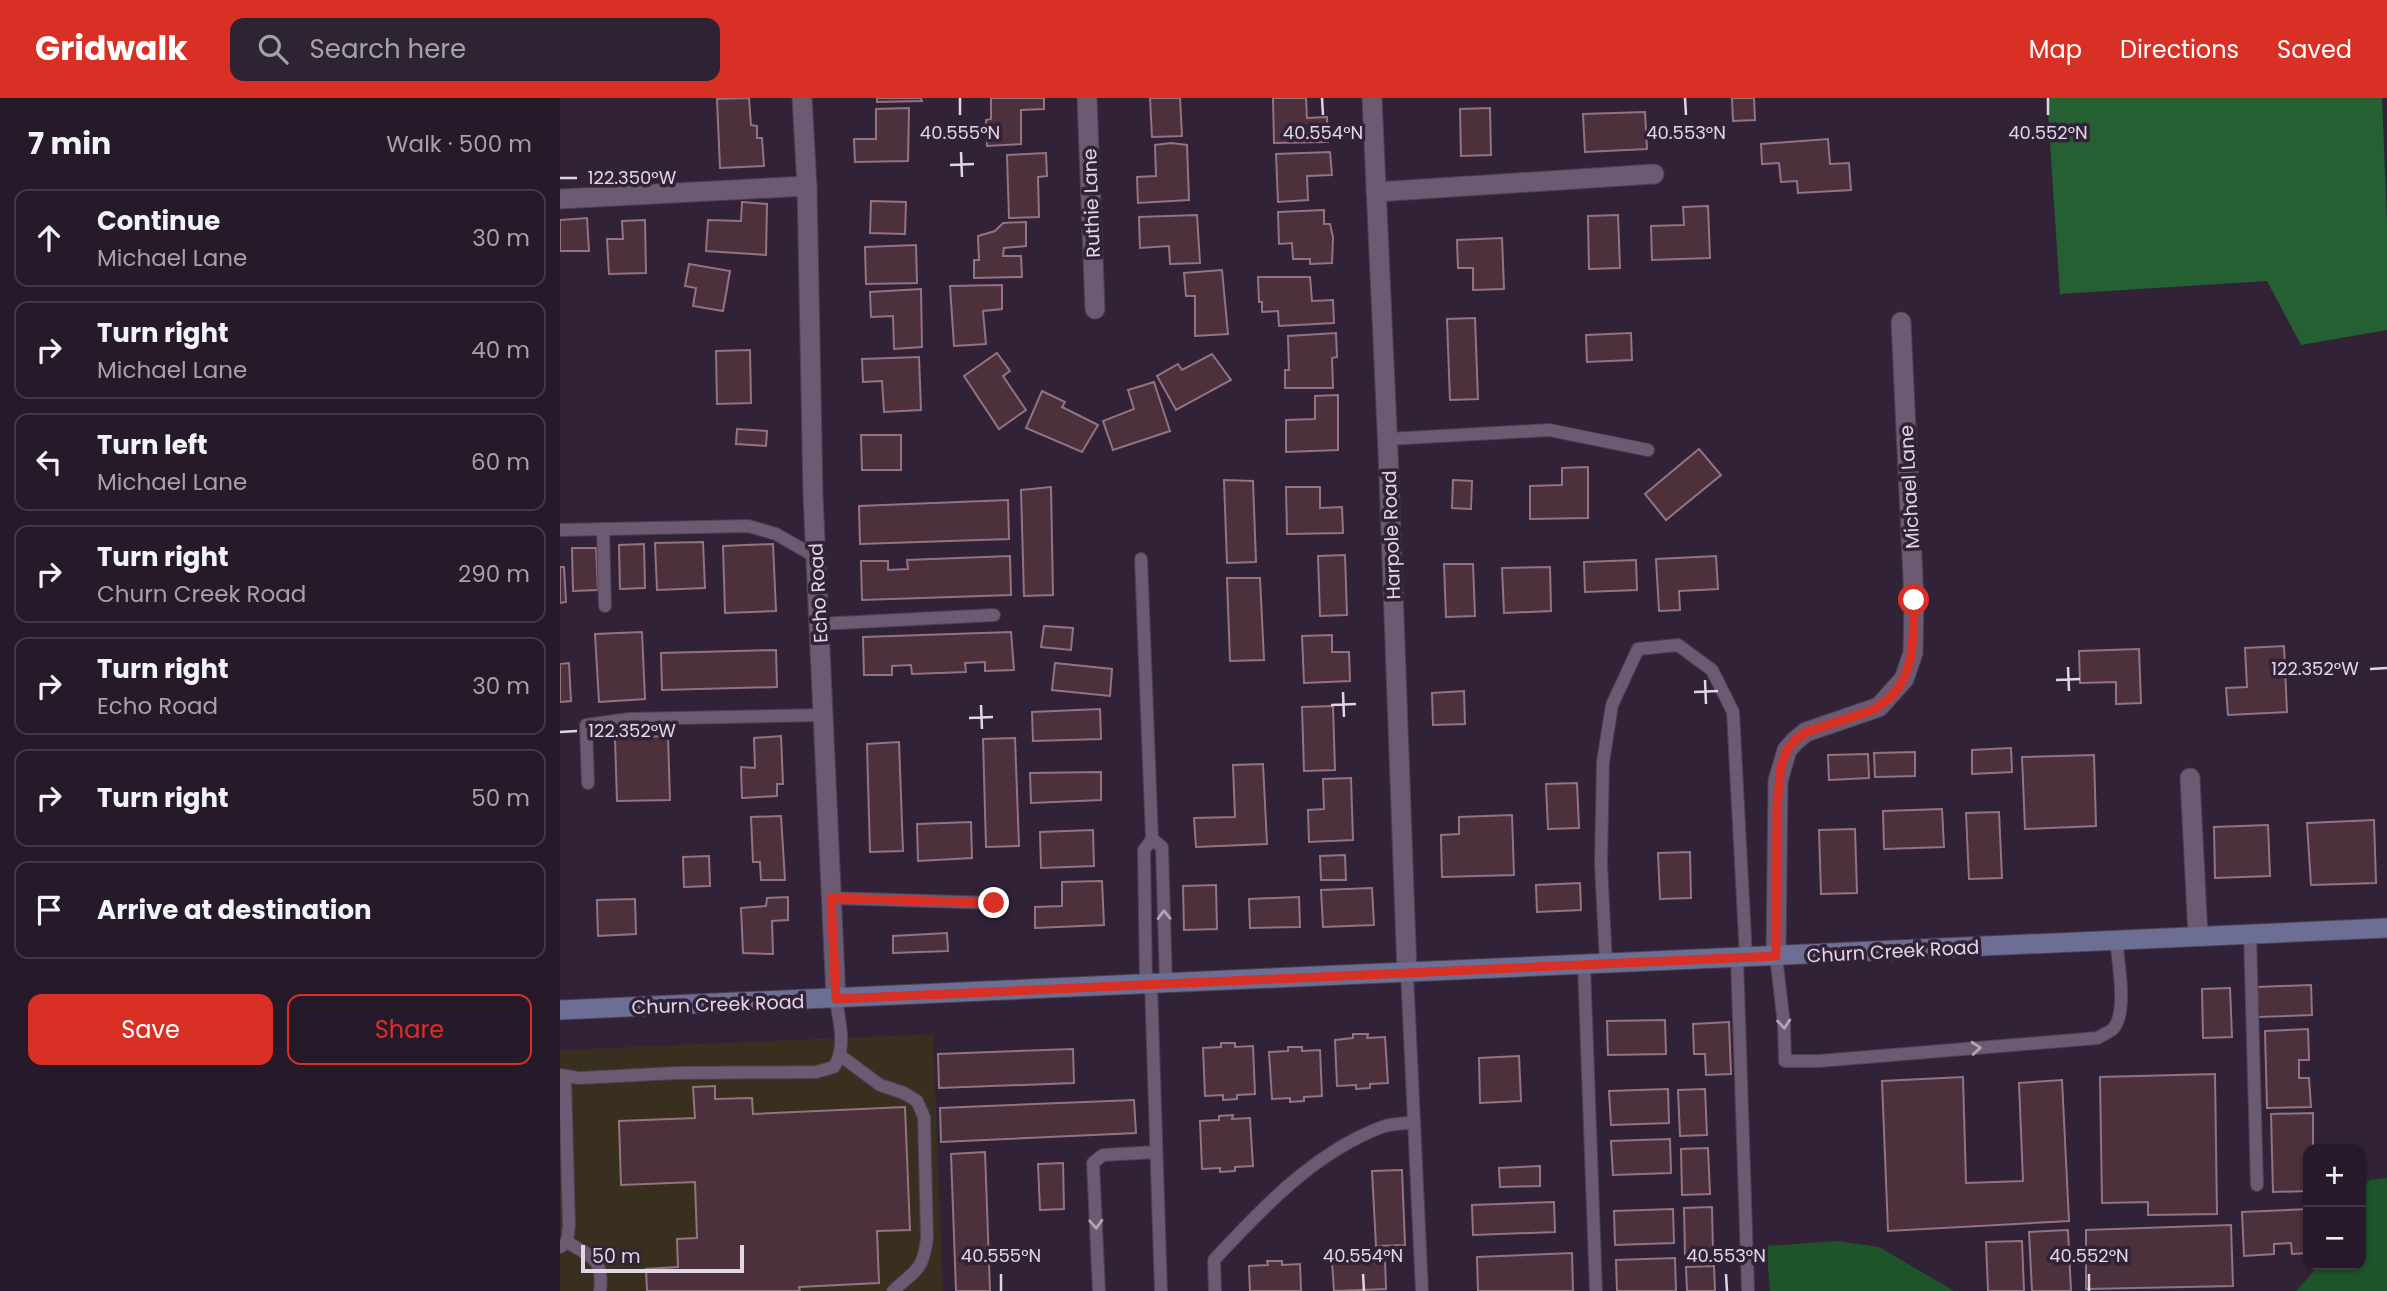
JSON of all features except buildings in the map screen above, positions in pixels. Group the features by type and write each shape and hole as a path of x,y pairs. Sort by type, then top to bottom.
{"main road":[{"name":"Churn Creek Road","path":"560,1010 2387,928"}],"street":[{"name":"Echo Road","path":"802,98 807,187 816,557 836,999"},
{"name":"Ruthie Lane","path":"1087,98 1095,309"},
{"name":"Harpole Road","path":"1372,98 1388,439 1407,973"},
{"path":"1376,192 1654,174"},
{"path":"560,199 807,187"},
{"name":"Michael Lane","path":"1776,956 1778,781 1787,750 1806,732 1879,707 1904,679 1913,653 1914,600 1901,322"},
{"path":"2190,778 2198,936"}],"lane":[{"path":"1388,439 1549,429 1648,450"},
{"path":"560,530 748,526 776,534 816,557"},
{"path":"603,529 606,606"},
{"path":"1141,559 1152,839 1144,850 1155,984"},
{"path":"819,624 993,615"},
{"path":"1606,964 1601,864 1603,762 1612,705 1638,649 1678,645 1712,670 1733,712 1742,957 1748,1291"},
{"path":"588,783 586,725 629,719 823,715"},
{"path":"1152,839 1162,847 1155,984 1156,1152 1161,1291"},
{"path":"831,898 994,903"},
{"path":"2250,934 2257,1185"},
{"path":"1776,956 1785,1061 1819,1061 2098,1038 2113,1029 2119,1016 2121,999 2116,940"},
{"path":"1584,965 1596,1291"},
{"path":"1407,973 1422,1291"},
{"path":"600,1291 602,1274 596,1259 563,1245 569,1226 562,1076 816,1072 834,1067 841,1056 842,1044 836,999"},
{"path":"841,1056 880,1085 904,1093 917,1101 924,1116 927,1238 925,1256 917,1271 893,1291"},
{"path":"1214,1291 1214,1260 1266,1206 1334,1150 1385,1126 1414,1122"},
{"path":"1099,1291 1093,1163 1103,1155 1156,1152"}],"shaded area":[{"path":"933,1034 943,1291 560,1291 560,1050"}],"green space":[{"path":"2047,98 2382,98 2387,223 2387,330 2301,345 2267,281 2060,294"},
{"path":"2387,1178 2387,1291 2296,1291 2315,1270 2366,1270 2366,1185 2369,1180"},
{"path":"1837,1241 1879,1247 1954,1291 1770,1291 1766,1246"}],"route":[{"path":"994,903 831,898 836,999 1776,956 1777,806 1781,765 1787,750 1806,732 1879,707 1896,689 1904,679 1913,653 1914,600"}]}
